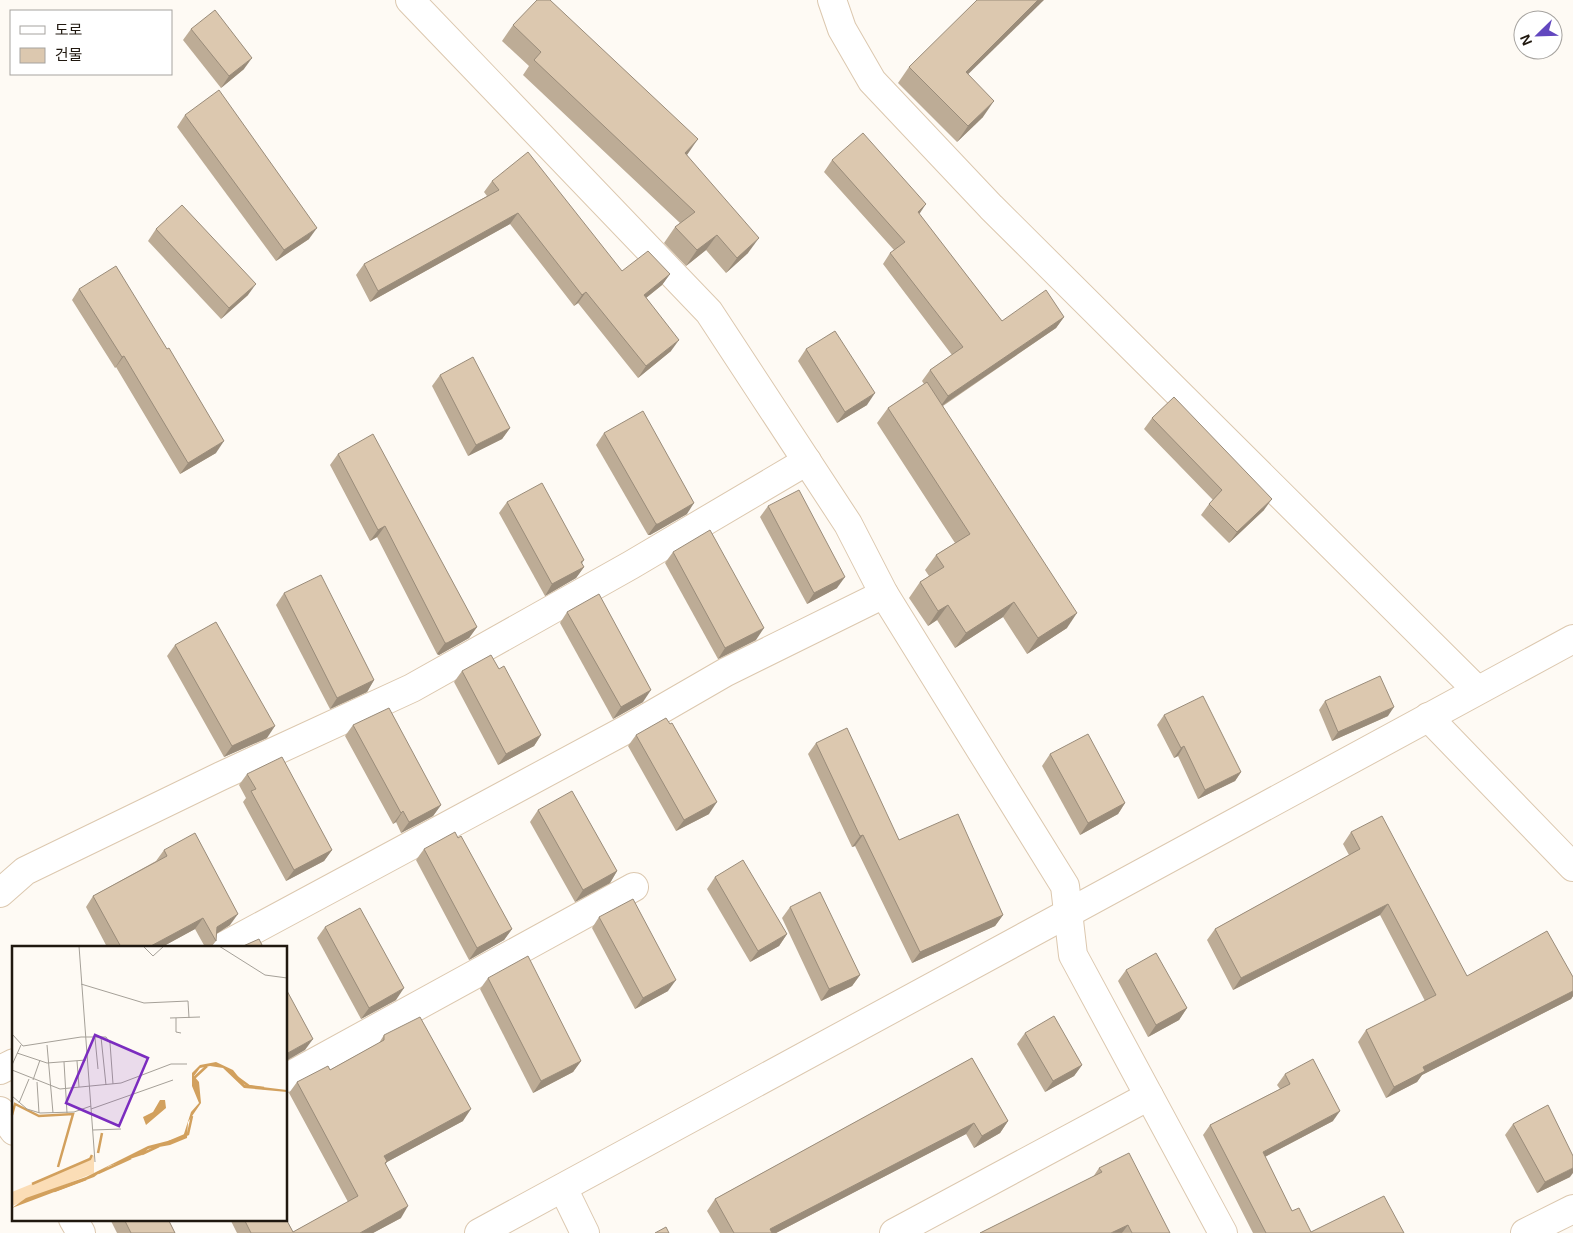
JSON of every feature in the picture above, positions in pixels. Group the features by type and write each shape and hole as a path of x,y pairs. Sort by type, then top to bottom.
{"street":[{"path":"410,0 709,312 848,524 884,594 1065,886 1073,955 1223,1233"},
{"path":"832,0 842,29 872,80 991,206 1477,690"},
{"path":"0,893 25,871 221,776 412,688 631,565 807,461"},
{"path":"224,946 629,728 726,672 884,594"},
{"path":"479,1233 1068,915 1573,639"},
{"path":"1428,717 1573,867"},
{"path":"288,1077 634,888"},
{"path":"0,1070 12,1063"},
{"path":"894,1233 1149,1096"},
{"path":"0,1111 12,1128"},
{"path":"563,1188 585,1233"},
{"path":"1525,1233 1573,1209"},
{"path":"73,1220 81,1233"}],"building":[{"path":"537,0 550,0 698,139 685,153 759,238 737,258 717,235 697,250 675,227 695,212 534,60 541,52 513,25"},
{"path":"977,0 1038,0 966,72 994,101 968,126 909,67"},
{"path":"215,10 252,58 229,76 191,29"},
{"path":"219,90 317,228 284,250 185,115"},
{"path":"863,133 926,204 918,212 1002,321 1046,290 1064,317 948,396 930,370 963,347 890,253 905,242 832,160"},
{"path":"528,152 622,271 648,251 670,274 644,295 679,340 646,366 586,292 582,295 518,213 378,291 364,264 499,190 492,181"},
{"path":"182,205 256,284 229,308 156,229"},
{"path":"116,266 167,349 169,348 224,441 188,463 124,356 122,357 79,289"},
{"path":"835,331 875,393 845,412 806,349"},
{"path":"473,357 510,428 476,445 440,375"},
{"path":"927,382 1077,613 1038,638 1014,602 966,633 948,605 938,611 920,582 944,567 936,555 970,534 888,408"},
{"path":"1174,397 1272,499 1237,532 1209,504 1222,490 1152,418"},
{"path":"643,411 694,503 658,524 656,524 604,433"},
{"path":"373,434 477,627 447,643 445,643 385,526 378,530 338,454"},
{"path":"542,483 584,560 581,562 584,567 552,584 507,502"},
{"path":"799,490 845,577 814,593 768,506"},
{"path":"710,530 764,628 725,648 673,552"},
{"path":"321,575 374,680 337,698 284,593"},
{"path":"599,594 651,690 621,707 567,612"},
{"path":"216,622 275,726 232,746 175,645"},
{"path":"491,655 499,669 504,666 541,735 506,754 462,671"},
{"path":"1380,676 1394,707 1338,732 1325,701"},
{"path":"1203,696 1241,772 1205,790 1184,746 1181,748 1164,715"},
{"path":"389,708 441,805 409,822 403,811 401,813 353,725"},
{"path":"666,718 670,724 672,723 717,802 684,820 636,735"},
{"path":"847,728 899,840 958,814 1003,915 920,952 863,835 860,836 816,743"},
{"path":"1088,734 1125,803 1088,823 1050,754"},
{"path":"282,757 332,850 294,870 251,791 256,789 247,774"},
{"path":"572,791 617,871 583,890 538,810"},
{"path":"1382,816 1467,976 1547,931 1573,977 1573,991 1423,1067 1425,1071 1394,1087 1366,1030 1436,995 1388,904 1241,978 1215,929 1360,849 1351,832"},
{"path":"455,832 458,838 461,836 512,929 477,948 424,849"},
{"path":"195,833 238,914 217,927 216,941 203,918 151,946 120,946 93,896 167,856 164,850"},
{"path":"743,860 787,934 758,951 715,877"},
{"path":"820,892 860,975 829,989 790,907"},
{"path":"633,899 676,980 643,998 599,917"},
{"path":"360,908 404,988 369,1008 325,927"},
{"path":"259,939 262,946 243,946"},
{"path":"1156,953 1187,1008 1156,1025 1126,970"},
{"path":"528,956 581,1061 541,1081 488,978"},
{"path":"288,993 313,1039 288,1053"},
{"path":"1054,1016 1082,1065 1053,1081 1025,1033"},
{"path":"420,1017 471,1109 384,1156 387,1161 385,1163 408,1206 360,1233 251,1233 244,1220 287,1220 293,1232 358,1196 297,1082 328,1066 330,1070 384,1040 384,1035"},
{"path":"972,1058 1008,1121 982,1136 974,1123 770,1229 772,1233 734,1233 715,1199"},
{"path":"1313,1059 1340,1111 1263,1152 1292,1211 1299,1208 1311,1232 1384,1196 1404,1233 1266,1233 1210,1125 1290,1084 1285,1074"},
{"path":"1548,1105 1573,1156 1573,1168 1545,1182 1513,1124"},
{"path":"1129,1153 1170,1233 1132,1233 1128,1225 1111,1233 980,1233 1102,1172 1099,1168"},
{"path":"124,1220 168,1220 175,1233 131,1233"},
{"path":"666,1227 669,1233 655,1233"}]}
